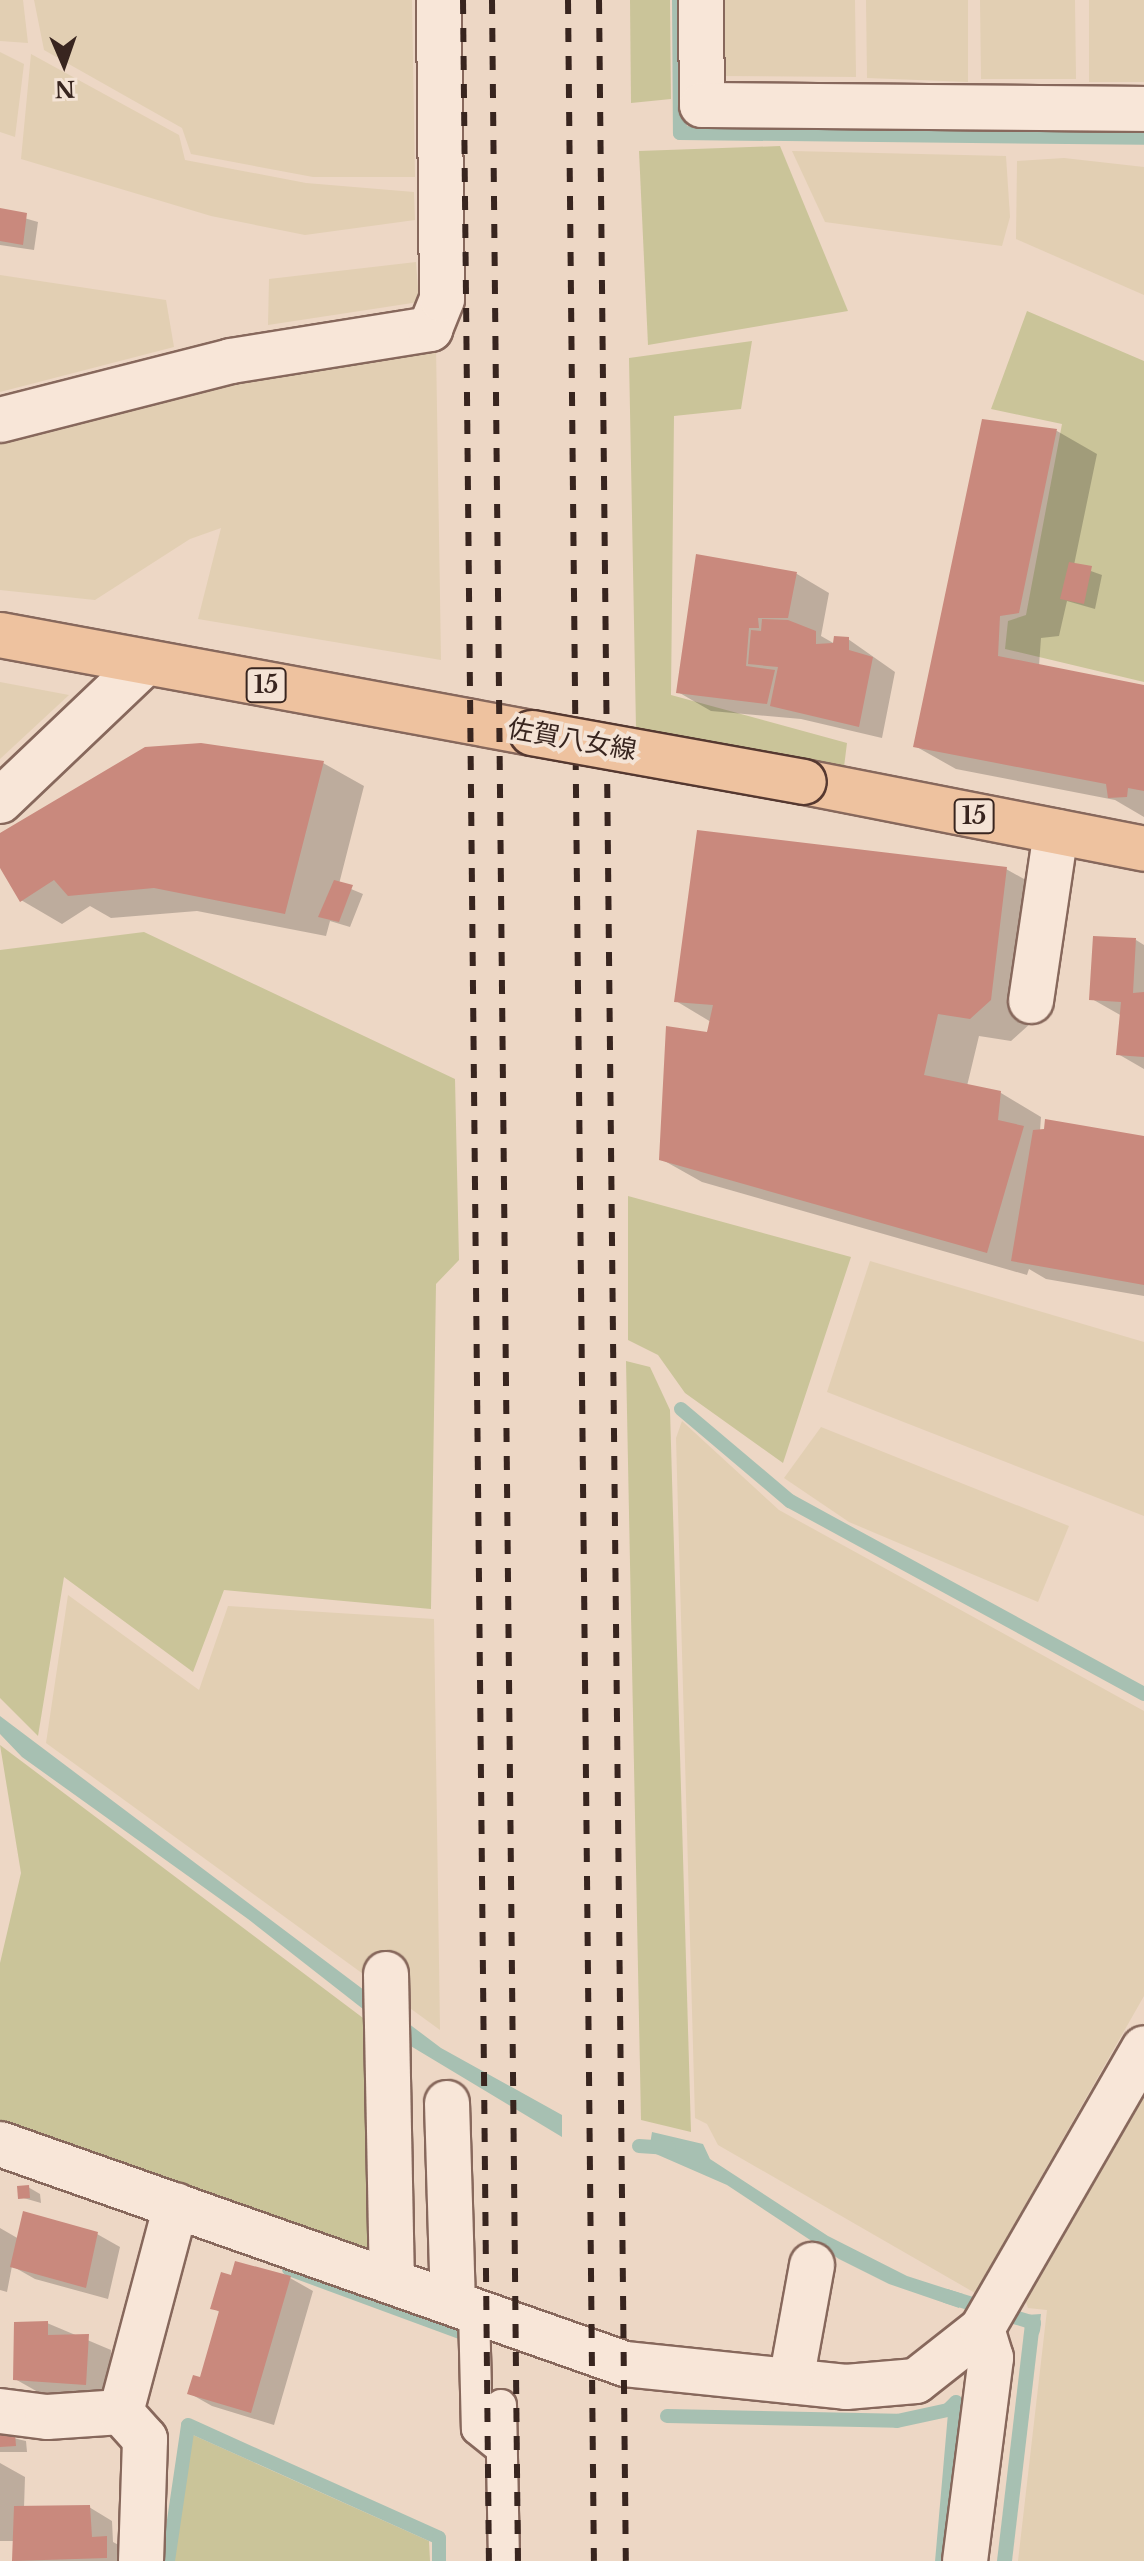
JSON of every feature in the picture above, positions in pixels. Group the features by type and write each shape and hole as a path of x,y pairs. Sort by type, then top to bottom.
{"main road":[{"name":"佐賀八女線","path":"0,635 804,782 1144,849"}],"street":[{"path":"0,420 231,361 430,329 442,299 439,0"},
{"path":"701,0 702,105 1144,109"},
{"path":"0,801 145,663"},
{"path":"1031,1001 1056,832"},
{"path":"386,1974 392,2280"},
{"path":"0,2144 625,2364 846,2387 916,2381 982,2329 1144,2048"},
{"path":"447,2103 463,2306"},
{"path":"121,2412 176,2205"},
{"path":"791,2381 812,2265"},
{"path":"965,2561 991,2358 982,2329"},
{"path":"0,2411 47,2417 121,2412"},
{"path":"121,2412 145,2439 141,2561"}],"lane":[{"path":"463,2306 477,2429 502,2449"},
{"path":"501,2405 504,2561"}],"shaded area":[{"path":"0,0 23,0 28,43 0,41"},
{"path":"34,0 412,0 415,177 313,177 191,154 182,128 44,50"},
{"path":"630,0 670,0 671,99 631,103"},
{"path":"715,0 855,0 856,77 716,76"},
{"path":"866,0 968,0 968,82 867,78"},
{"path":"980,0 1075,0 1076,79 981,79"},
{"path":"1089,0 1144,0 1144,82 1089,82"},
{"path":"0,52 24,64 15,137 0,132"},
{"path":"31,54 179,135 185,160 306,183 414,192 415,220 305,235 211,216 21,159"},
{"path":"780,146 848,311 648,345 639,151"},
{"path":"792,151 1006,156 1010,217 1002,246 825,222"},
{"path":"1064,158 1144,167 1144,295 1016,239 1017,161"},
{"path":"416,262 419,302 268,325 269,279"},
{"path":"0,275 166,300 174,347 0,392"},
{"path":"1027,311 1144,361 1144,682 1005,649 1008,621 1026,615 1062,424 991,409"},
{"path":"752,341 741,409 674,416 671,695 847,743 843,775 636,728 629,358"},
{"path":"436,346 441,660 198,619 221,528 190,539 95,600 0,590 0,430 87,408"},
{"path":"0,682 69,695 0,759"},
{"path":"144,932 455,1079 459,1260 436,1284 431,1609 224,1590 193,1672 64,1577 38,1736 0,1698 0,950"},
{"path":"628,1196 851,1257 783,1463 685,1393 658,1355 628,1340"},
{"path":"870,1261 1144,1342 1144,1516 827,1392"},
{"path":"626,1361 650,1367 670,1410 691,2132 641,2120"},
{"path":"682,1421 779,1510 1144,1711 1144,1996 975,2293 718,2145 707,2124 695,2118 676,1438"},
{"path":"821,1427 1069,1526 1038,1602 849,1522 784,1478"},
{"path":"68,1595 199,1690 228,1606 434,1619 440,2030 46,1743"},
{"path":"0,1716 441,2048 562,2115 562,2137 409,2045 248,1919 22,1757 0,1734"},
{"path":"0,1745 375,2027 372,2251 0,2126 0,1963 21,1873"},
{"path":"1144,2089 1144,2561 1018,2561 1047,2310 1028,2308 1025,2299"},
{"path":"652,2132 703,2144 710,2159 828,2236 907,2276 963,2294 959,2308 889,2284 839,2259 727,2185 649,2151"},
{"path":"1041,2314 1012,2561 997,2561 1026,2315"},
{"path":"193,2435 429,2541 430,2561 174,2561"}],"building":[{"path":"0,208 27,213 23,245 0,241"},
{"path":"982,419 1057,429 1019,613 1000,616 998,656 1144,685 1144,791 1128,788 1127,797 1108,798 1106,784 913,747"},
{"path":"696,554 797,572 788,618 758,618 759,628 749,628 746,666 775,670 767,704 676,693"},
{"path":"1069,562 1092,566 1084,604 1060,599"},
{"path":"762,619 788,620 816,631 816,644 833,643 834,636 849,637 849,650 873,657 859,727 770,706 778,667 748,664 751,630 761,631"},
{"path":"201,743 324,761 285,914 154,888 68,896 54,880 20,902 0,868 0,833 145,747"},
{"path":"697,830 1007,867 991,1000 970,1019 938,1014 924,1075 1001,1091 998,1120 1024,1126 987,1253 659,1160 666,1026 707,1032 713,1005 674,1002"},
{"path":"334,880 353,885 339,922 318,917"},
{"path":"1093,936 1136,938 1133,993 1144,992 1144,1057 1116,1055 1121,1002 1089,1000"},
{"path":"1045,1119 1144,1136 1144,1285 1011,1261 1033,1130 1044,1129"},
{"path":"29,2185 30,2198 18,2199 17,2186"},
{"path":"23,2211 98,2232 86,2288 10,2267"},
{"path":"235,2261 291,2276 251,2413 187,2394 193,2375 200,2377 219,2311 210,2309 221,2272 231,2275"},
{"path":"48,2321 48,2335 89,2334 86,2385 13,2380 14,2322"},
{"path":"0,2433 15,2433 16,2446 0,2447"},
{"path":"90,2505 92,2537 107,2536 107,2558 12,2561 14,2506"}],"waterway":[{"path":"679,0 680,133 1144,138"},
{"path":"681,1409 790,1501 1144,1694"},
{"path":"639,2146 669,2148"},
{"path":"289,2269 460,2332"},
{"path":"946,2296 1034,2323 1033,2330"},
{"path":"667,2416 897,2421 948,2410 956,2402 942,2561"},
{"path":"168,2561 188,2425 439,2538 439,2561"}],"railway":[{"path":"463,0 489,2561"},
{"path":"492,0 518,2561"},
{"path":"568,0 594,2561"},
{"path":"599,0 626,2561"}]}
